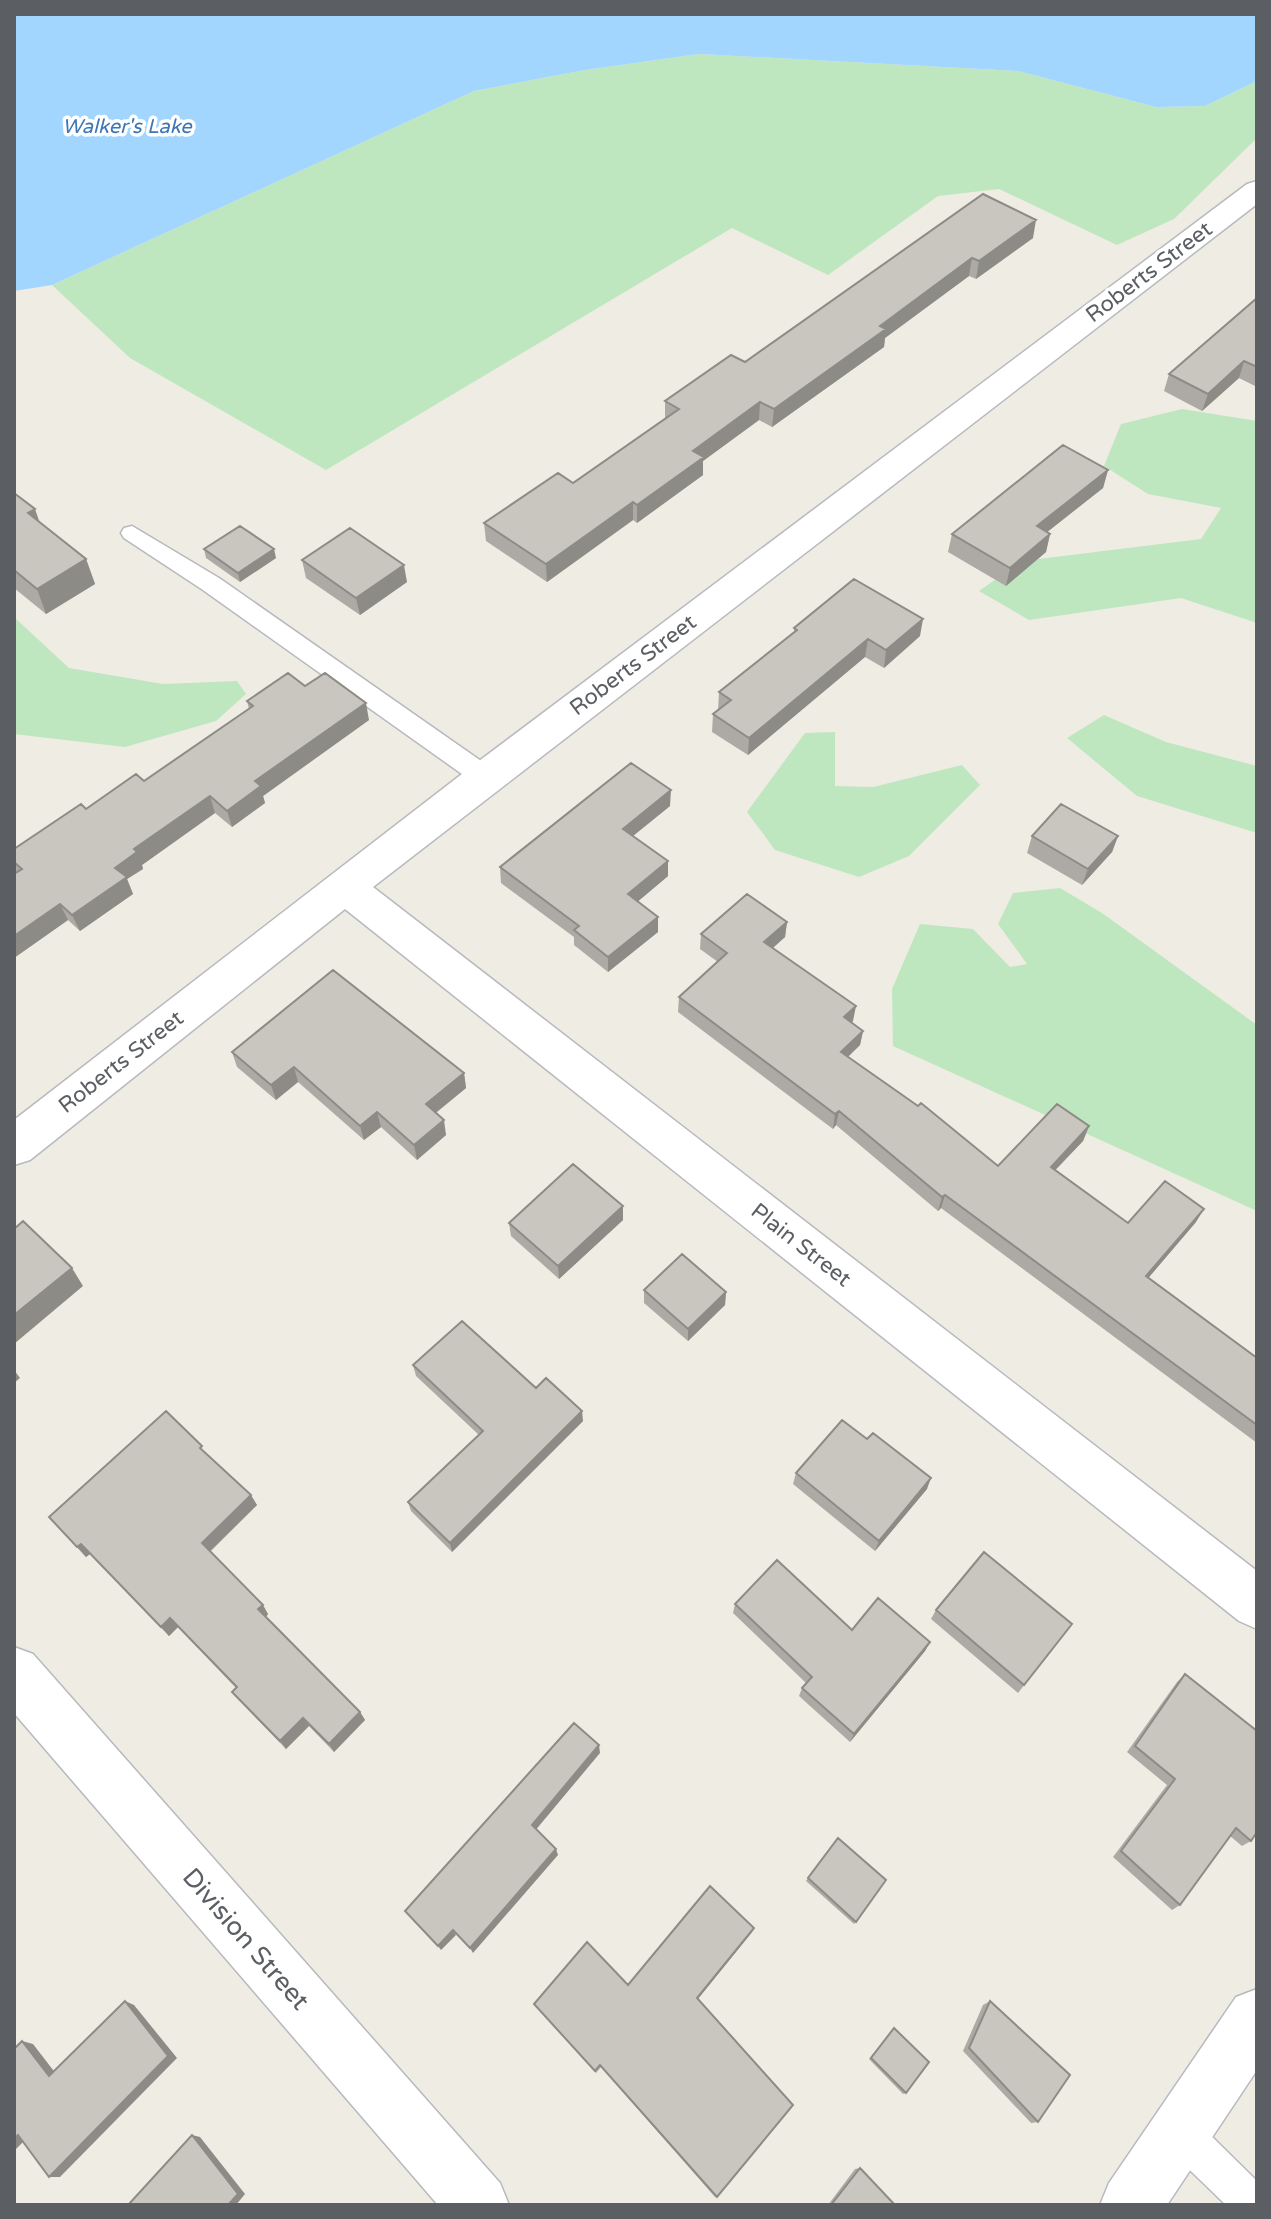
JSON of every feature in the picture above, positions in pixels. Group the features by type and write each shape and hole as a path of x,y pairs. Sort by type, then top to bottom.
{"street":[{"name":"Roberts Street","path":"14,1146 485,777 1257,190"},
{"name":"Plain Street","path":"345,887 1257,1603"},
{"name":"Division Street","path":"14,1673 478,2205"},
{"path":"1131,2205 1257,2018"}],"lane":[{"path":"132,533 211,584 485,777"},
{"path":"1181,2134 1254,2205"}],"green space":[{"path":"699,54 1018,71 1156,107 1205,106 1257,81 1257,138 1174,219 1117,245 999,189 938,196 828,275 732,228 326,470 130,358 52,285 474,91 585,70"},
{"path":"1182,409 1257,421 1257,623 1181,598 1029,620 979,591 1022,561 1201,539 1221,508 1148,494 1104,466 1121,424"},
{"path":"14,617 69,668 163,684 237,681 246,694 216,721 125,747 14,734"},
{"path":"1104,715 1166,742 1257,766 1257,833 1137,796 1067,738"},
{"path":"835,732 835,786 873,787 962,765 980,785 909,856 859,877 775,850 747,812 805,733"},
{"path":"1060,888 1102,913 1257,1025 1257,1211 893,1046 892,989 920,924 973,929 1010,967 1027,964 998,924 1013,893"}],"water":[{"name":"Walker's Lake","path":"14,14 1257,14 1257,81 1205,106 1156,107 1018,71 699,54 585,70 474,91 52,285 14,291"}],"building":[{"path":"983,194 1036,220 979,261 972,258 880,326 886,329 774,409 760,402 693,451 704,457 637,505 633,502 546,564 484,523 558,473 573,483 679,409 665,401 731,355 745,362"},
{"path":"1257,298 1257,367 1244,361 1208,394 1169,374"},
{"path":"1063,445 1108,470 1037,526 1050,534 1010,568 952,534"},
{"path":"14,493 35,509 28,513 86,559 37,589 14,570"},
{"path":"240,526 274,549 238,573 204,549"},
{"path":"350,528 404,565 356,598 302,560"},
{"path":"854,579 923,619 886,650 868,639 749,738 713,714 731,700 719,692 797,630 794,628"},
{"path":"288,673 305,686 325,673 366,703 255,781 261,786 227,811 210,796 134,849 137,852 115,868 127,877 72,915 60,904 14,936 14,874 22,869 14,862 14,849 81,804 86,809 136,774 144,781 253,706 247,701"},
{"path":"631,763 671,790 623,829 668,861 628,894 658,917 608,957 574,930 579,926 500,867"},
{"path":"1061,804 1118,836 1088,869 1032,836"},
{"path":"747,894 787,922 764,942 856,1006 844,1017 863,1031 841,1052 918,1106 921,1103 998,1166 1057,1104 1089,1126 1051,1167 1128,1223 1165,1181 1204,1209 1146,1276 1257,1358 1257,1425 945,1195 942,1197 839,1111 835,1114 679,997 727,953 701,934"},
{"path":"333,970 464,1073 426,1104 444,1120 414,1145 377,1112 360,1126 294,1067 271,1085 232,1052"},
{"path":"573,1164 623,1206 558,1266 509,1223"},
{"path":"23,1221 72,1268 14,1315 14,1229"},
{"path":"682,1254 726,1292 688,1329 644,1290"},
{"path":"462,1321 536,1388 546,1378 582,1411 450,1543 408,1502 483,1431 413,1365"},
{"path":"166,1411 202,1446 200,1448 251,1495 202,1543 263,1605 258,1609 360,1712 329,1744 303,1718 280,1741 232,1692 237,1687 170,1618 161,1627 81,1544 77,1547 49,1517"},
{"path":"842,1420 867,1439 873,1433 931,1478 879,1541 796,1473"},
{"path":"984,1552 1072,1624 1024,1685 936,1610"},
{"path":"777,1560 852,1630 878,1598 930,1642 854,1734 802,1688 812,1677 735,1604"},
{"path":"1185,1674 1257,1731 1257,1832 1251,1841 1236,1828 1180,1905 1121,1851 1175,1779 1135,1746"},
{"path":"574,1723 599,1745 532,1825 556,1849 470,1948 453,1930 438,1946 405,1911"},
{"path":"838,1838 886,1880 856,1922 808,1878"},
{"path":"710,1886 754,1928 697,1998 793,2105 717,2197 600,2065 595,2071 534,2004 587,1942 628,1985"},
{"path":"125,2001 168,2056 49,2177 18,2135 14,2139 14,2049 22,2041 49,2076"},
{"path":"990,2001 1070,2075 1038,2122 969,2048"},
{"path":"894,2028 929,2062 906,2093 871,2058"},
{"path":"192,2135 238,2194 228,2205 128,2205"},
{"path":"860,2168 895,2205 831,2205"}]}
